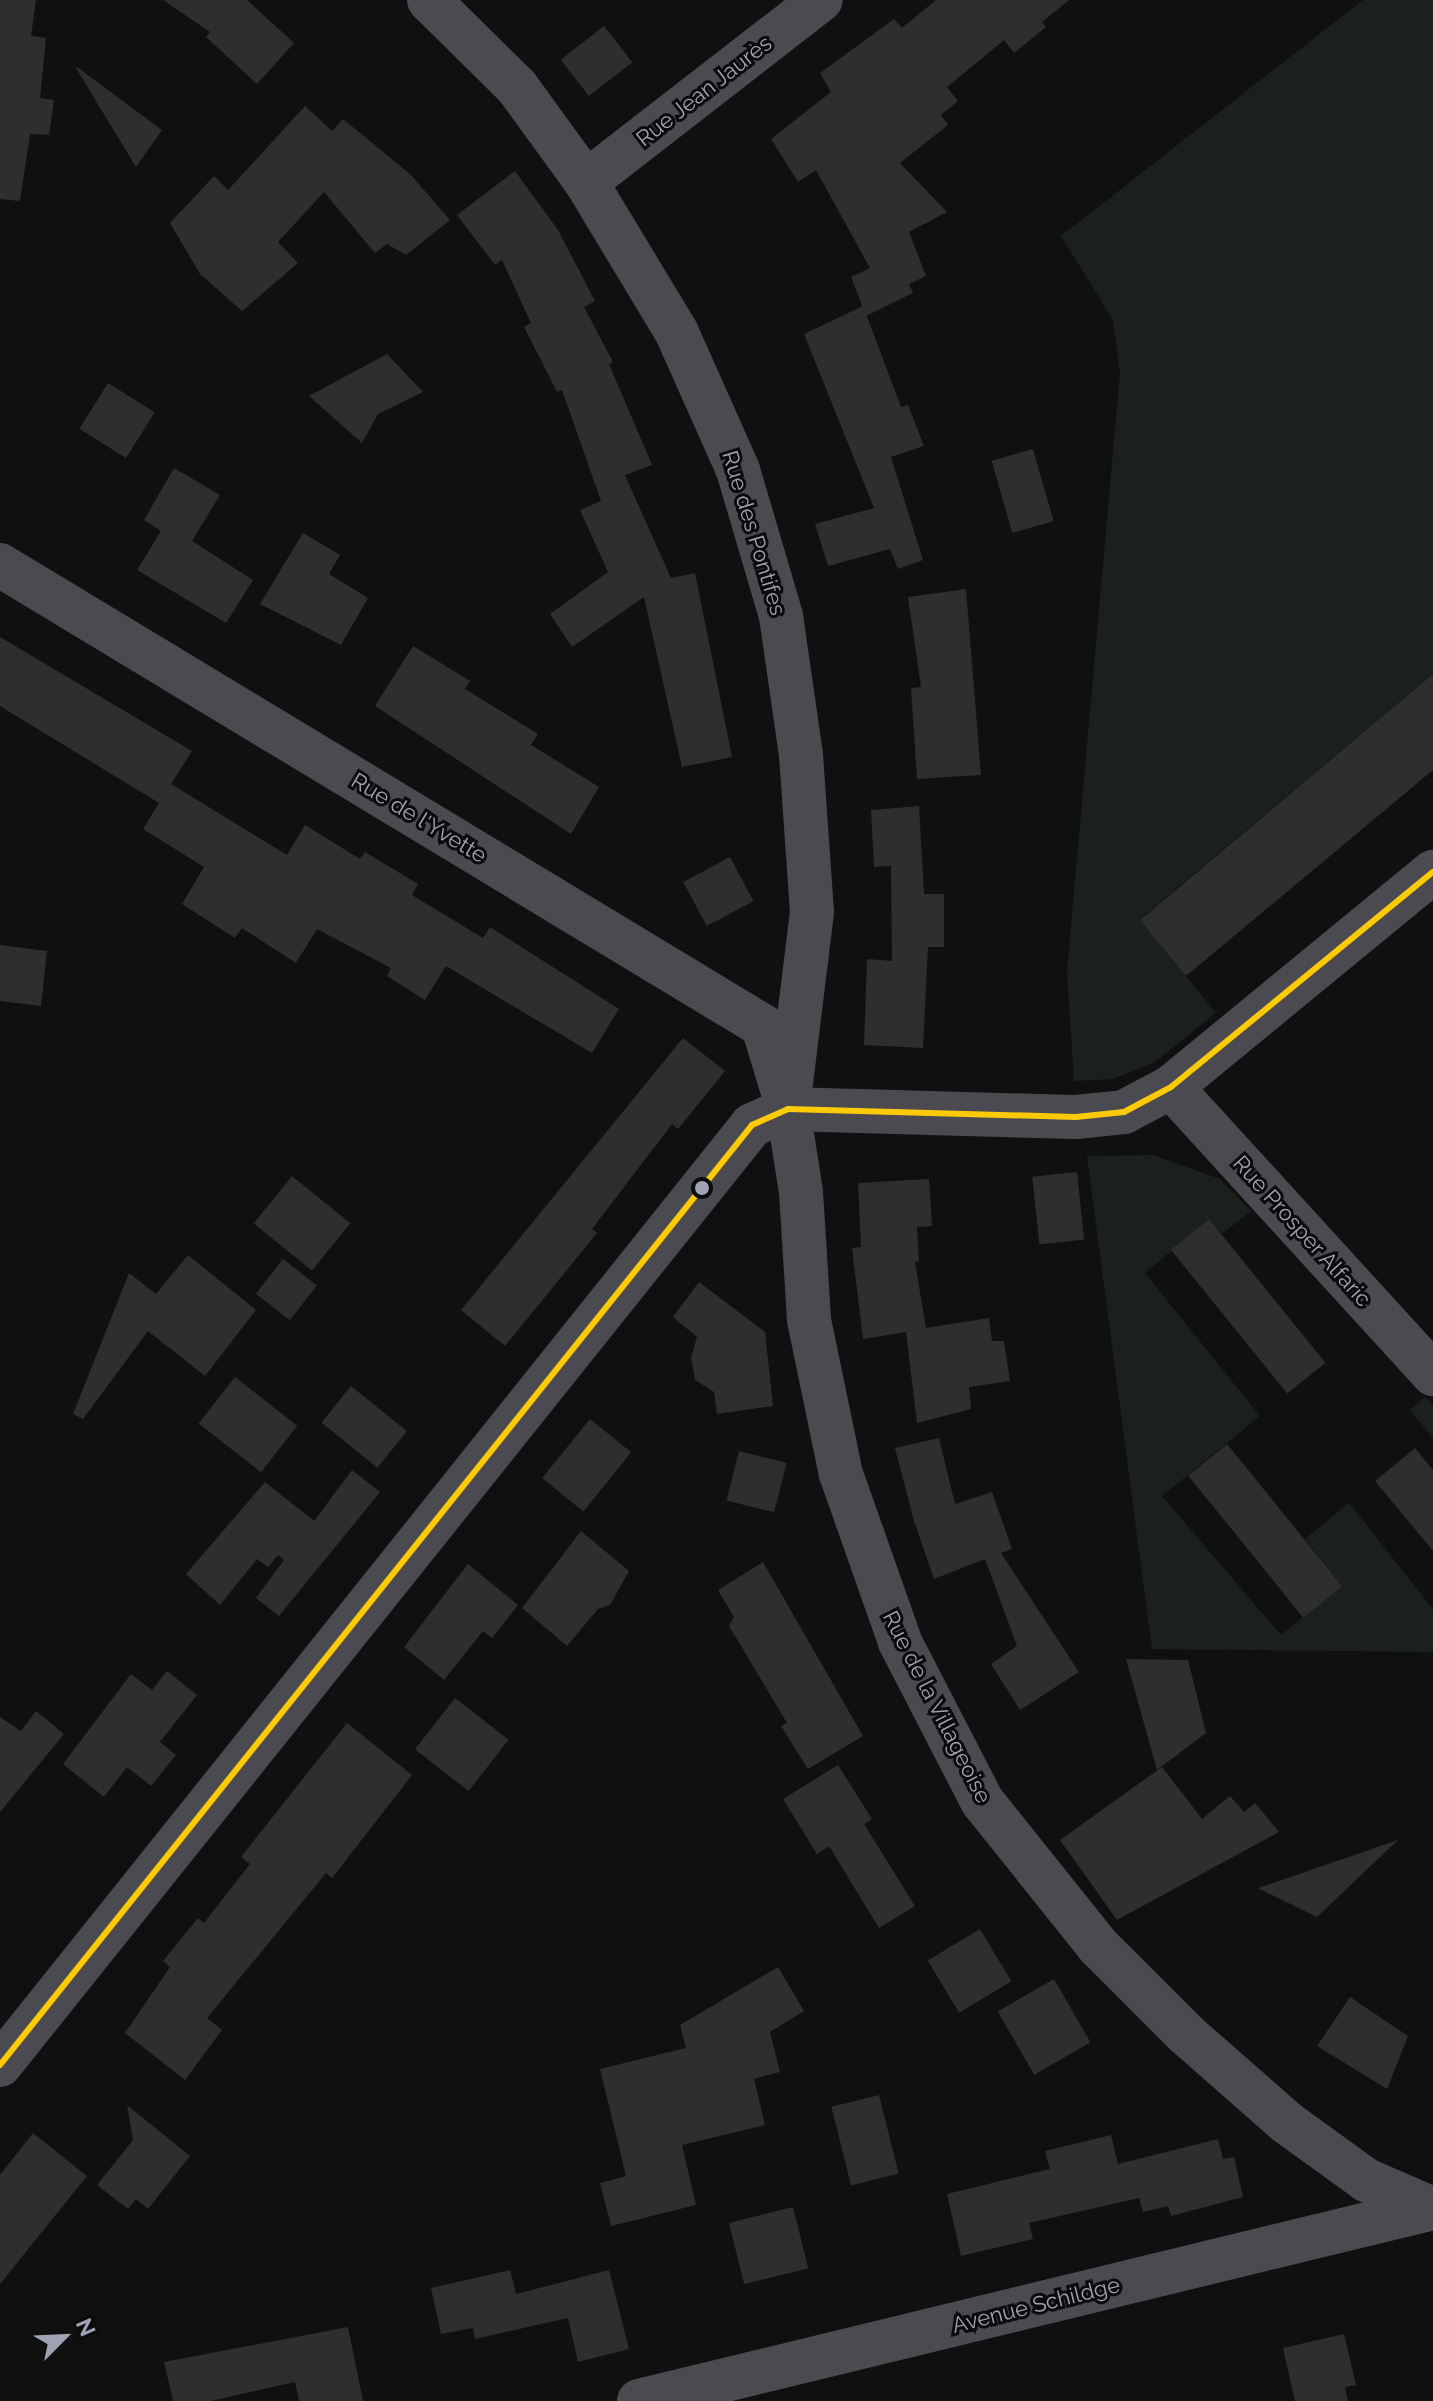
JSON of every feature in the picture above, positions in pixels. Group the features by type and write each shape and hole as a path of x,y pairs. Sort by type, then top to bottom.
{"street":[{"name":"Rue des Pontifes","path":"429,0 517,87 586,182 677,333 738,470 781,616 801,755 812,912 788,1109"},
{"name":"Rue Jean Jaurès","path":"586,182 821,0"},
{"name":"Rue de l'Yvette","path":"0,565 763,1026 788,1109"},
{"path":"0,2065 717,1164 752,1125 788,1109 1076,1117 1124,1112 1171,1087 1433,872"},
{"name":"Rue Prosper Alfaric","path":"1171,1087 1433,1374"},
{"name":"Rue de la Villageoise","path":"788,1109 801,1192 809,1320 841,1474 900,1642 982,1801 1098,1946 1186,2034 1286,2122 1366,2180 1433,2208"},
{"name":"Avenue Schildge","path":"639,2401 1433,2208"}],"shaded area":[{"path":"1363,0 1433,0 1433,674 1140,919 1216,1013 1155,1062 1113,1079 1074,1081 1067,971 1120,373 1113,320 1061,236"},
{"path":"1153,1155 1220,1179 1251,1211 1222,1234 1209,1219 1145,1273 1260,1416 1162,1496 1281,1635 1342,1586 1305,1539 1349,1503 1433,1609 1433,1652 1152,1649 1087,1156"},
{"path":"1425,1397 1433,1405 1433,1438 1410,1410"}],"building":[{"path":"0,0 36,0 31,36 46,38 40,98 54,100 49,135 30,134 20,201 0,199"},
{"path":"163,0 247,0 294,43 257,84 206,37 210,32"},
{"path":"936,0 1069,0 1042,22 1046,27 1014,53 1004,40 947,87 958,101 941,115 948,125 900,163 947,212 909,232 926,276 909,284 913,293 866,316 851,277 870,268 816,170 798,182 771,139 831,92 820,73 894,19 902,28"},
{"path":"604,26 632,62 589,96 561,60"},
{"path":"76,68 162,130 136,167"},
{"path":"305,106 332,131 343,119 410,174 450,220 406,255 387,244 375,253 324,192 278,242 298,263 242,311 200,274 170,223 214,176 228,190"},
{"path":"515,171 558,230 595,301 584,307 613,362 609,364 652,465 625,475 671,578 695,573 732,757 682,767 644,597 572,647 550,614 608,572 580,510 601,501 562,390 557,392 524,327 531,323 502,260 495,265 457,215"},
{"path":"863,306 901,407 908,405 924,446 891,457 923,560 898,569 890,549 828,566 815,524 874,508 804,334"},
{"path":"387,354 423,392 378,414 362,443 309,396"},
{"path":"108,383 155,412 126,458 79,429"},
{"path":"1033,449 1054,521 1012,533 992,461"},
{"path":"174,468 220,495 192,541 253,580 226,623 137,570 161,531 144,520"},
{"path":"303,533 340,555 329,574 368,598 341,645 260,604"},
{"path":"966,589 981,775 917,779 911,688 921,687 908,597"},
{"path":"0,637 192,751 171,784 287,855 305,825 360,859 365,852 418,884 412,895 483,938 490,927 619,1009 592,1053 446,966 425,1000 387,976 391,968 317,929 296,963 242,928 235,938 182,904 204,867 143,829 159,803 0,706"},
{"path":"413,646 470,681 465,689 538,734 531,745 599,787 571,834 375,706"},
{"path":"1433,674 1433,770 1186,976 1140,920"},
{"path":"919,806 924,894 944,894 944,947 928,947 923,1048 864,1045 867,959 892,961 891,866 874,867 871,810"},
{"path":"730,857 753,901 707,926 683,882"},
{"path":"0,945 47,951 41,1006 0,1001"},
{"path":"683,1038 725,1071 678,1129 672,1124 592,1229 597,1233 505,1346 461,1310"},
{"path":"1077,1172 1084,1240 1039,1244 1032,1177"},
{"path":"292,1176 350,1223 312,1271 254,1223"},
{"path":"929,1179 932,1226 917,1227 919,1261 915,1262 926,1328 989,1318 992,1341 1004,1341 1010,1381 969,1387 971,1409 917,1423 906,1332 863,1339 852,1248 861,1247 858,1183"},
{"path":"1209,1219 1325,1363 1287,1394 1171,1250"},
{"path":"188,1255 256,1310 205,1376 148,1331 83,1419 73,1414 129,1273 156,1294"},
{"path":"283,1259 317,1285 290,1320 256,1294"},
{"path":"699,1282 765,1332 773,1406 717,1414 714,1392 695,1380 691,1357 697,1337 673,1317"},
{"path":"235,1377 297,1426 261,1472 199,1423"},
{"path":"351,1386 407,1431 377,1468 321,1423"},
{"path":"590,1419 631,1452 583,1511 542,1478"},
{"path":"939,1438 955,1504 992,1492 1012,1549 1001,1553 1079,1672 1020,1710 991,1664 1017,1646 985,1559 934,1579 914,1521 895,1448"},
{"path":"1227,1444 1342,1586 1303,1618 1188,1475"},
{"path":"1415,1448 1433,1470 1433,1551 1375,1481"},
{"path":"739,1451 787,1463 774,1512 727,1500"},
{"path":"352,1470 380,1492 279,1616 256,1598 284,1560 278,1555 268,1567 257,1559 220,1605 186,1574 265,1482 314,1521"},
{"path":"581,1531 629,1571 610,1605 598,1609 567,1646 522,1608"},
{"path":"763,1562 863,1736 808,1769 781,1726 787,1723 729,1626 734,1617 718,1590"},
{"path":"468,1564 518,1605 492,1638 483,1631 444,1680 404,1647"},
{"path":"1126,1659 1188,1660 1206,1733 1157,1770"},
{"path":"167,1671 197,1695 160,1742 176,1755 151,1786 127,1767 104,1797 63,1764 131,1674 152,1690"},
{"path":"455,1698 509,1740 469,1791 415,1749"},
{"path":"36,1711 64,1734 0,1812 0,1717 21,1731"},
{"path":"347,1723 412,1775 332,1878 326,1873 207,2018 222,2030 185,2080 125,2033 170,1967 163,1961 198,1918 204,1923 250,1864 241,1857"},
{"path":"838,1765 872,1819 864,1824 915,1906 879,1928 829,1846 817,1854 783,1799"},
{"path":"1162,1767 1202,1819 1230,1796 1244,1812 1255,1803 1279,1832 1117,1920 1060,1840"},
{"path":"1398,1840 1317,1917 1258,1888"},
{"path":"980,1929 1011,1981 959,2013 928,1960"},
{"path":"778,1967 804,2011 770,2032 780,2072 754,2079 765,2125 682,2145 696,2205 611,2226 600,2183 626,2176 600,2069 686,2048 680,2025"},
{"path":"1054,1979 1090,2042 1034,2075 998,2012"},
{"path":"1350,1997 1408,2036 1387,2089 1317,2046"},
{"path":"879,2095 899,2174 851,2185 831,2107"},
{"path":"127,2105 190,2156 148,2209 136,2199 128,2209 97,2185 133,2140"},
{"path":"33,2133 87,2176 0,2284 0,2175"},
{"path":"1111,2135 1118,2164 1218,2139 1223,2159 1234,2157 1243,2197 1171,2216 1168,2206 1143,2212 1139,2198 1029,2223 1033,2239 961,2256 947,2194 1050,2169 1045,2151"},
{"path":"793,2207 808,2268 744,2284 729,2223"},
{"path":"510,2270 516,2294 609,2270 629,2349 578,2362 568,2318 475,2339 473,2328 441,2334 431,2288"},
{"path":"348,2327 363,2401 299,2401 295,2382 211,2401 173,2401 164,2362"},
{"path":"1344,2334 1356,2385 1345,2387 1348,2401 1295,2401 1283,2348"}],"transit line":[{"path":"0,2065 752,1125 788,1109 1076,1117 1124,1112 1171,1087 1433,872"}]}
